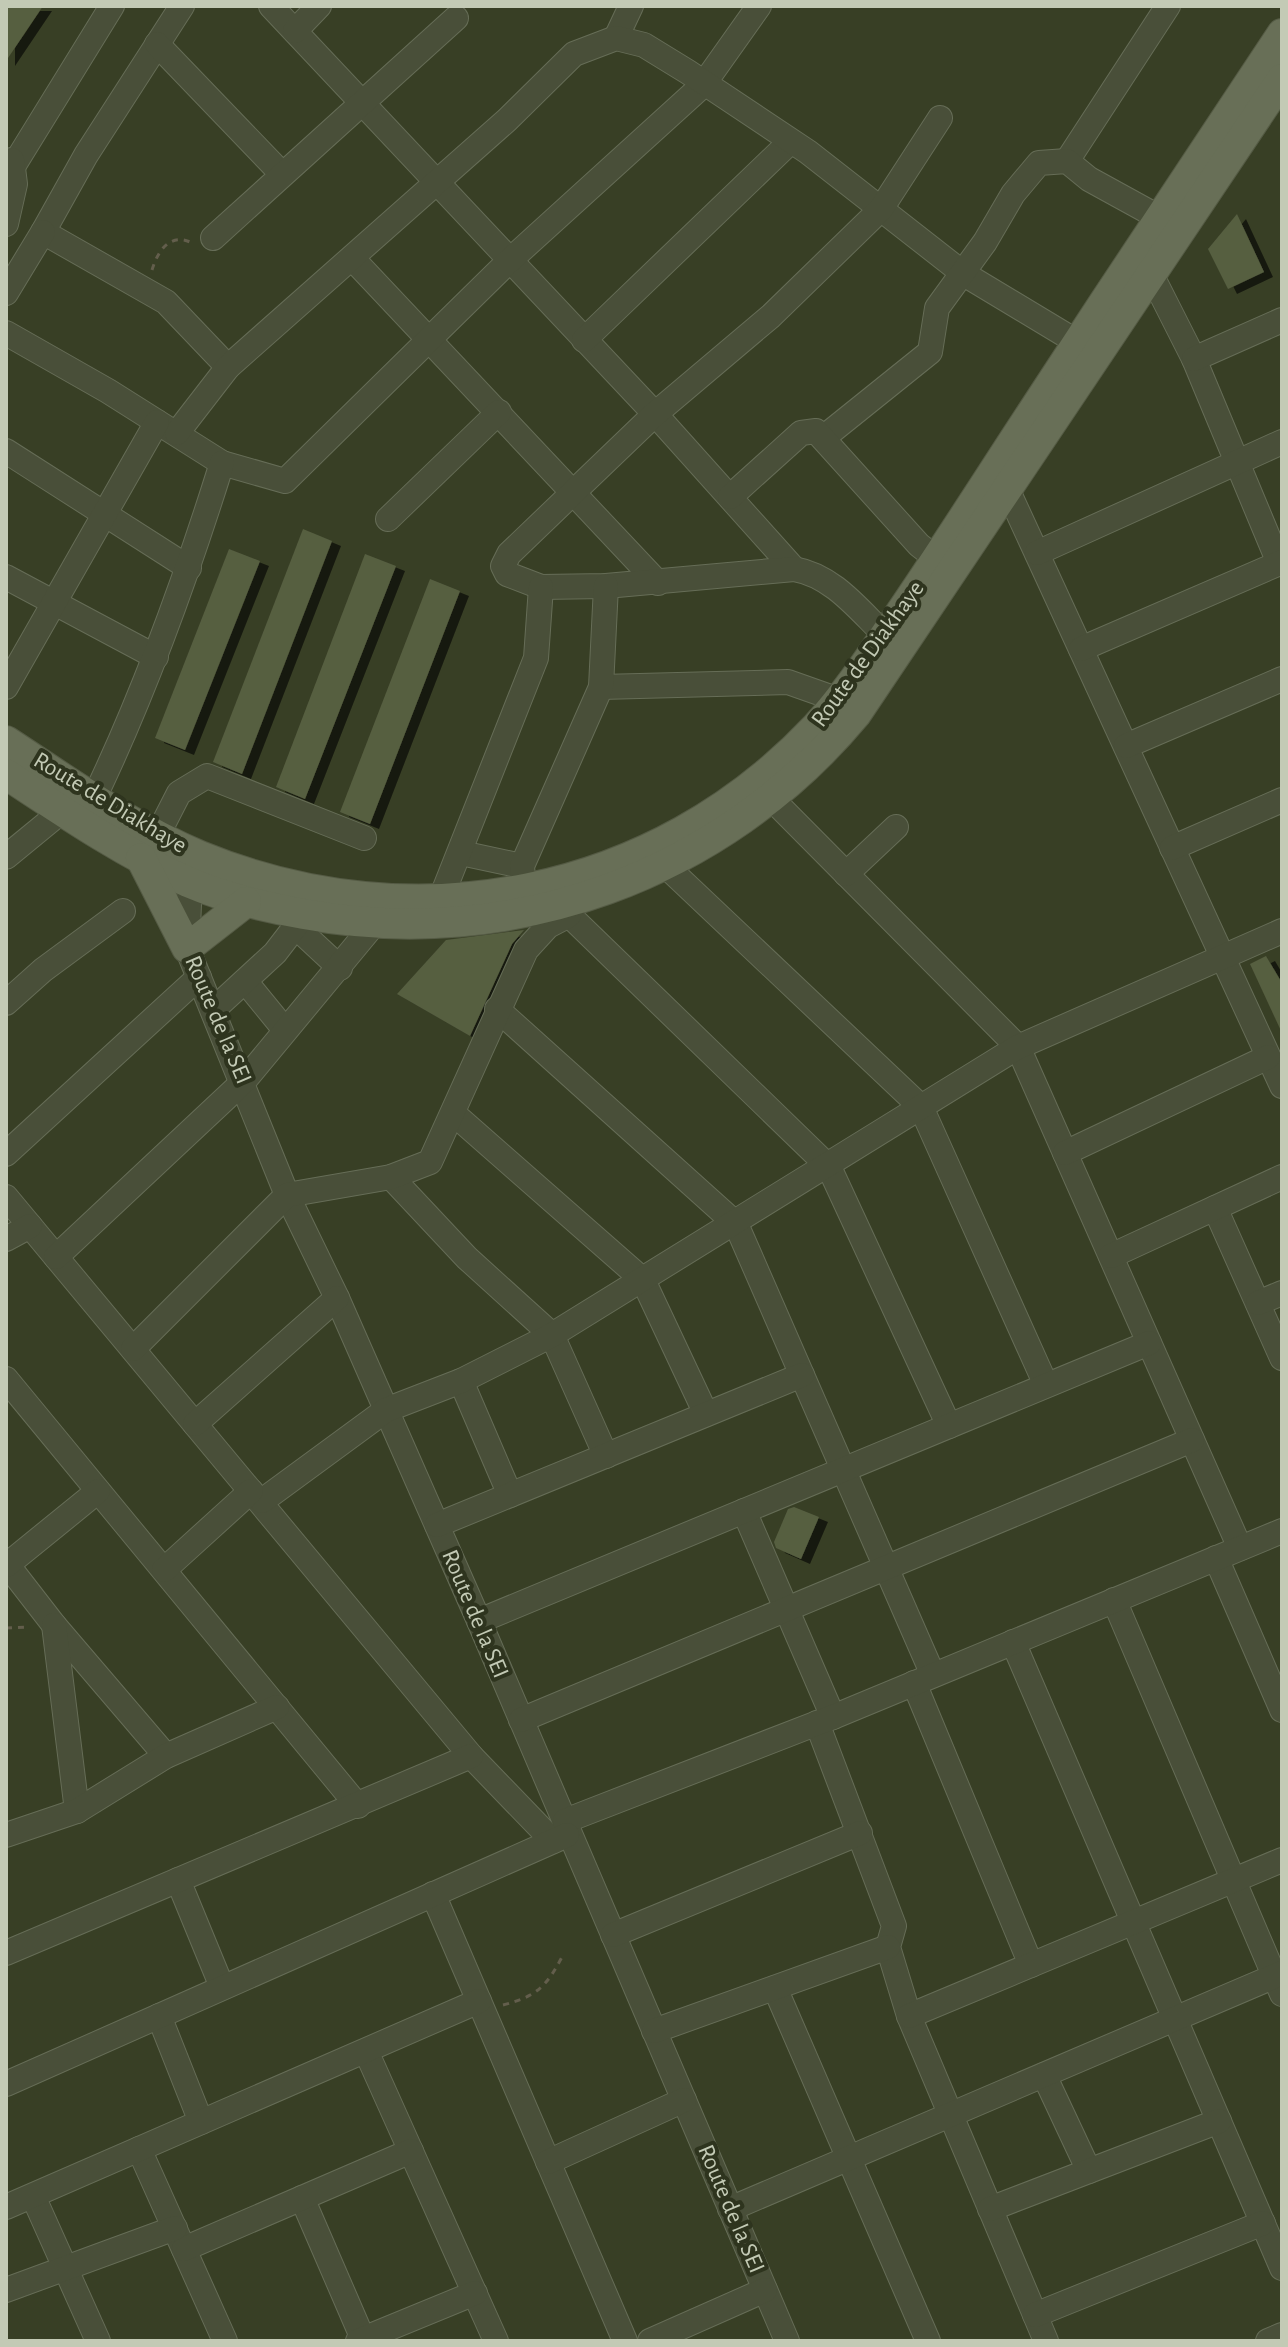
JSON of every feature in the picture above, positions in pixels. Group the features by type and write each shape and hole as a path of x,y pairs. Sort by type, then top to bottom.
{"main road":[{"name":"Route de Diakhaye","path":"195,869 253,875 364,898 441,898 523,879 588,874 704,819 792,751 839,700 937,559 1160,218 1279,57"},
{"name":"Route de Diakhaye","path":"6,774 62,811 195,869 246,902 301,921 455,924 567,910 666,866 734,826 771,798 824,751 856,714 1151,274 1279,57"},
{"name":"Route de Diakhaye","path":"6,741 94,798 149,847"},
{"path":"149,847 187,948 246,902"}],"street":[{"path":"6,224 13,201 8,163 112,6"},
{"path":"6,293 86,155 182,6"},
{"path":"271,6 437,181 508,262 655,414 794,569"},
{"path":"295,31 319,6"},
{"path":"616,38 631,6"},
{"path":"6,333 222,463 285,481 508,262 703,85 759,6"},
{"path":"1067,161 1168,6"},
{"path":"213,238 281,173 364,105 456,18"},
{"path":"6,687 108,513 167,428 228,367 574,54 616,38 644,45 790,142 964,274 1077,342"},
{"path":"157,44 281,173"},
{"path":"885,635 826,579 794,569 658,583 541,587 507,574 504,562 655,414 771,316 881,209 940,118"},
{"path":"584,340 790,142"},
{"path":"823,438 930,352 937,308 964,274 1013,194 1039,163 1067,161 1089,179 1160,218"},
{"path":"43,232 166,302 228,367"},
{"path":"352,258 576,492 658,583"},
{"path":"1081,649 1281,563 1194,359 1151,274"},
{"path":"1194,359 1282,320"},
{"path":"388,519 499,412"},
{"path":"730,497 801,433 812,430 823,438 919,545 937,559"},
{"path":"1037,553 1282,442"},
{"path":"6,451 108,513 189,568"},
{"path":"94,798 156,657 189,568 222,463"},
{"path":"1008,491 1282,1086"},
{"path":"6,577 52,605 156,657"},
{"path":"461,853 523,879 601,687 606,586"},
{"path":"441,898 536,658 541,587"},
{"path":"1126,746 1282,679"},
{"path":"601,687 788,682 839,700"},
{"path":"149,847 179,793 207,776 364,838"},
{"path":"771,798 1018,1047 1240,1548"},
{"path":"1172,848 1282,800"},
{"path":"6,857 62,811"},
{"path":"846,874 896,827"},
{"path":"666,866 921,1107 1046,1385"},
{"name":"Route de la SEI","path":"195,869 187,948 244,1081 287,1195 337,1298 479,1621 521,1720 563,1832 613,1935 787,2341"},
{"path":"133,1349 287,1195 391,1177 430,1162 454,1114 497,1009 532,941 567,910 829,1167 949,1426"},
{"path":"6,1003 43,970 123,911"},
{"path":"213,1010 301,921 340,968"},
{"path":"56,1257 244,1081 374,924"},
{"path":"164,1570 256,1496 386,1410 461,1381 552,1335 829,1167 1018,1047 1282,931"},
{"path":"6,1154 199,977"},
{"path":"245,981 285,1030"},
{"path":"497,1009 736,1224 886,1568 1031,1965"},
{"path":"1065,1153 1268,1057"},
{"path":"454,1114 643,1280 706,1414"},
{"path":"391,1177 467,1258 552,1335 606,1456"},
{"path":"1111,1256 1282,1177"},
{"path":"6,1197 471,1756 563,1832"},
{"path":"1215,1208 1282,1358"},
{"path":"6,1239 30,1226"},
{"path":"1258,1303 1282,1293"},
{"path":"195,1424 337,1298"},
{"path":"479,1621 1149,1343"},
{"path":"437,1525 802,1375"},
{"path":"6,1379 358,1806"},
{"path":"461,1381 510,1495"},
{"path":"521,1720 1192,1440"},
{"path":"98,1491 7,1564 54,1625 166,1756"},
{"path":"744,1511 786,1610 894,1926 888,1947 909,2016 1046,2341"},
{"path":"6,2084 433,1894 563,1832 1282,1531"},
{"path":"1216,1558 1272,1660 1282,1710"},
{"path":"730,2209 1175,2019 1280,1981 1233,1880 1114,1600"},
{"path":"54,1625 77,1811"},
{"path":"1013,1642 1282,2268"},
{"path":"6,1835 77,1811 166,1756 277,1707"},
{"path":"6,1953 471,1756"},
{"path":"613,1935 860,1833"},
{"path":"909,2016 1282,1860"},
{"path":"178,1880 222,1987"},
{"path":"433,1894 625,2341"},
{"path":"654,2031 888,1947"},
{"path":"775,1988 928,2341"},
{"path":"6,2207 480,2005"},
{"path":"159,2016 201,2122"},
{"path":"366,2051 496,2341"},
{"path":"1044,2075 1089,2171"},
{"path":"548,2162 684,2100"},
{"path":"990,2209 1219,2121"},
{"path":"139,2149 225,2341"},
{"path":"6,2290 302,2198 411,2151"},
{"path":"33,2196 98,2341"},
{"path":"302,2198 360,2340 475,2293"},
{"path":"1035,2315 1263,2223"},
{"path":"650,2341 765,2290"},
{"path":"1268,2341 1282,2335"}],"path":[{"path":"146,289 165,244 185,239 203,247 213,238"},
{"path":"480,2005 527,1998 547,1985 562,1957"}],"building":[{"path":"6,6 43,6 6,61"},
{"path":"1237,214 1264,272 1228,289 1208,249"},
{"path":"303,529 332,541 242,774 213,762"},
{"path":"229,549 260,561 185,750 155,738"},
{"path":"365,554 396,566 305,799 276,787"},
{"path":"430,579 460,591 370,824 340,812"},
{"path":"524,930 512,944 470,1036 397,994 446,940"},
{"path":"1266,956 1282,983 1282,1033 1250,964"},
{"path":"794,1507 819,1517 801,1559 776,1548 774,1542 788,1509"}]}
